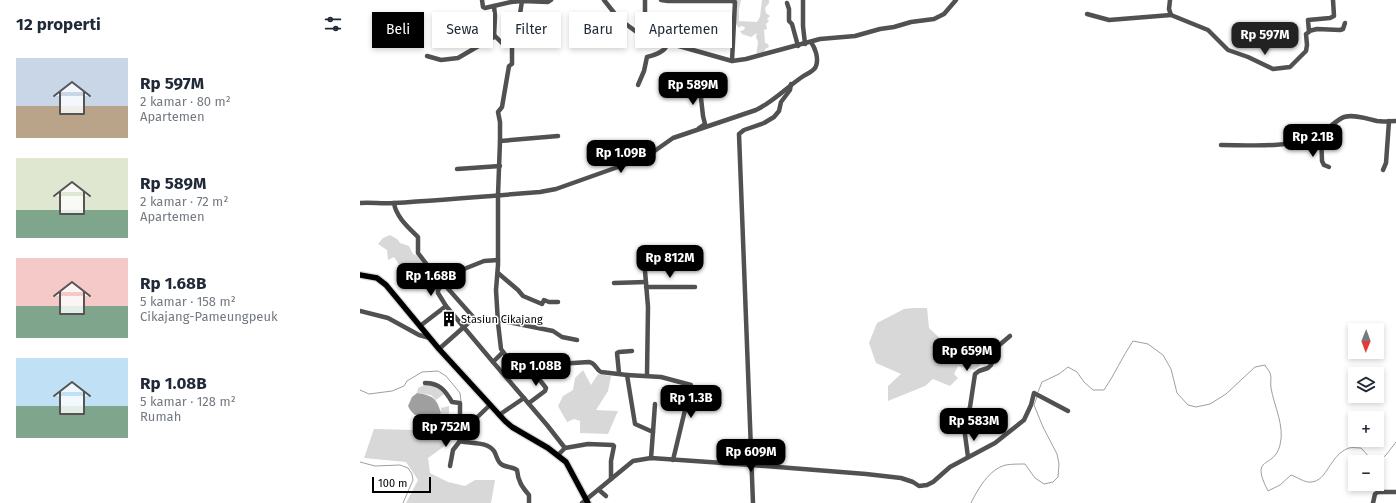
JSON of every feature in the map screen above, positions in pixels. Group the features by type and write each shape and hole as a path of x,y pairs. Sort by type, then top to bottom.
{"main road":[{"path":"360,275 377,278 383,282 439,349 499,416 512,427 558,455 567,464 585,502"}],"street":[{"path":"482,0 483,7 511,2 548,2 550,0"},
{"path":"604,0 625,25 635,31"},
{"path":"645,12 645,1 652,0"},
{"path":"662,0 668,2 735,2 732,61"},
{"path":"803,0 805,44"},
{"path":"686,48 732,61 746,59 820,39 860,35 911,22 934,20 944,14 956,0"},
{"path":"1170,0 1169,9 1171,15"},
{"path":"1310,31 1308,20 1330,18 1334,16 1333,0"},
{"path":"520,12 522,1"},
{"path":"786,3 789,9 790,21 798,46"},
{"path":"427,56 441,60 458,58 478,47 494,35 496,16 494,6"},
{"path":"1087,14 1107,20 1171,15 1208,30 1228,50 1248,57 1273,69 1290,67 1306,51 1306,34 1310,31 1317,29 1340,30 1343,29 1345,23"},
{"path":"494,35 501,42"},
{"path":"360,203 394,203 540,192 556,189 646,157 673,138 762,107 791,84 815,69 816,52 811,42"},
{"path":"512,48 512,64 509,66 502,107 498,112 500,124 500,166 498,195 498,273 496,290 501,348 512,360 519,359 532,370 546,388 545,391 529,403"},
{"path":"638,85 644,71 647,58 655,56 666,48"},
{"path":"689,83 700,89 705,124 696,131"},
{"path":"754,503 740,134 744,130 764,123 774,117 779,111 781,102 790,90 791,84"},
{"path":"1221,145 1286,144 1304,141 1321,133 1341,118 1345,117 1396,121"},
{"path":"1383,170 1386,163 1389,121"},
{"path":"1321,133 1322,161 1324,165 1329,167"},
{"path":"500,141 558,136"},
{"path":"457,169 500,166"},
{"path":"394,203 396,212 409,229 418,237 418,253 474,316 474,318 439,349"},
{"path":"498,260 484,261 452,274 437,291 446,306 529,403 565,448"},
{"path":"645,270 648,311 647,375"},
{"path":"498,273 524,297 542,304 544,300 558,302"},
{"path":"614,283 695,287"},
{"path":"420,326 446,306"},
{"path":"360,311 388,318 419,335 430,338"},
{"path":"498,320 553,331 564,338 577,340"},
{"path":"968,457 964,428 968,421 968,412 976,374 991,365 997,347 1010,336"},
{"path":"618,373 617,353 632,351"},
{"path":"493,362 504,352"},
{"path":"532,370 555,364 590,362 594,363 599,372 647,375 691,385 673,460"},
{"path":"627,374 635,424 653,432"},
{"path":"424,383 437,385 447,394 452,402 460,403 460,423 458,436 460,441"},
{"path":"585,502 633,461 650,458 901,478 922,486 932,482 950,467 995,443 1024,420 1031,405 1034,393 1037,393 1068,412"},
{"path":"499,416 524,398"},
{"path":"650,458 656,404"},
{"path":"466,428 490,405"},
{"path":"450,466 455,446 460,441"},
{"path":"460,441 488,446 493,450 499,462 505,466 513,467 517,470 522,487 529,495 530,503"},
{"path":"558,455 565,448 588,444 613,445 611,479"},
{"path":"599,490 606,496"},
{"path":"1373,503 1373,498 1376,493 1396,492"}],"shaded area":[{"path":"736,0 741,0 739,21 757,22 760,17 762,0 769,0 769,3 765,8 766,13 770,16 767,19 769,21 766,24 767,29 764,30 765,43 768,44 769,47 765,49 764,53 756,56 758,42 756,37 757,33 751,37 742,34 740,31 744,30 745,27 741,26 739,28 736,24"},
{"path":"390,235 397,239 400,243 409,246 413,254 421,257 425,265 424,275 415,275 414,279 408,278 394,257 388,260 387,250 378,244 383,238"},
{"path":"927,308 929,328 944,342 973,350 980,365 975,370 958,366 954,374 958,378 950,386 933,379 925,386 888,401 888,386 901,374 876,363 869,343 877,323 904,309"},
{"path":"583,370 591,385 598,374 611,376 608,391 596,410 618,411 608,434 580,433 580,421 574,419 567,422 558,406 563,396 573,390 575,378"},
{"path":"428,383 436,387 444,394 436,400 431,395 417,393 418,388"},
{"path":"417,393 430,396 435,400 441,413 433,420 418,417 410,410 408,406 412,397"},
{"path":"441,406 442,408 449,406 449,431 443,431 446,445 428,458 430,473 448,482 465,486 475,480 495,480 491,503 406,503 418,480 406,462 364,458 374,429 416,430 417,416 423,420 433,420 441,413"}],"waterway":[{"path":"1038,392 1042,382 1059,374 1068,367 1077,372 1084,382 1093,390 1104,390 1133,341 1148,344 1163,355 1171,369 1177,393 1188,405 1196,407 1210,404 1226,394 1255,367 1265,365 1271,375 1272,395 1281,431 1280,445 1277,453 1262,467 1261,472 1268,491 1280,485 1291,475 1306,482 1317,481 1325,473 1337,456 1342,451 1349,448 1361,448 1372,460 1379,461 1386,455 1396,442"},
{"path":"360,390 369,394 392,391 404,386 407,381 422,372 438,371 446,376 460,393 461,401"},
{"path":"971,503 989,475 1000,467 1006,465 1025,464 1035,478 1044,484 1053,482 1058,477 1059,464 1057,454 1043,427 1034,405 1037,397"},
{"path":"360,462 375,466 400,465 408,468 412,474 413,480 403,503"}],"place":[{"name":"Stasiun Cikajang","path":"449,319"}]}
